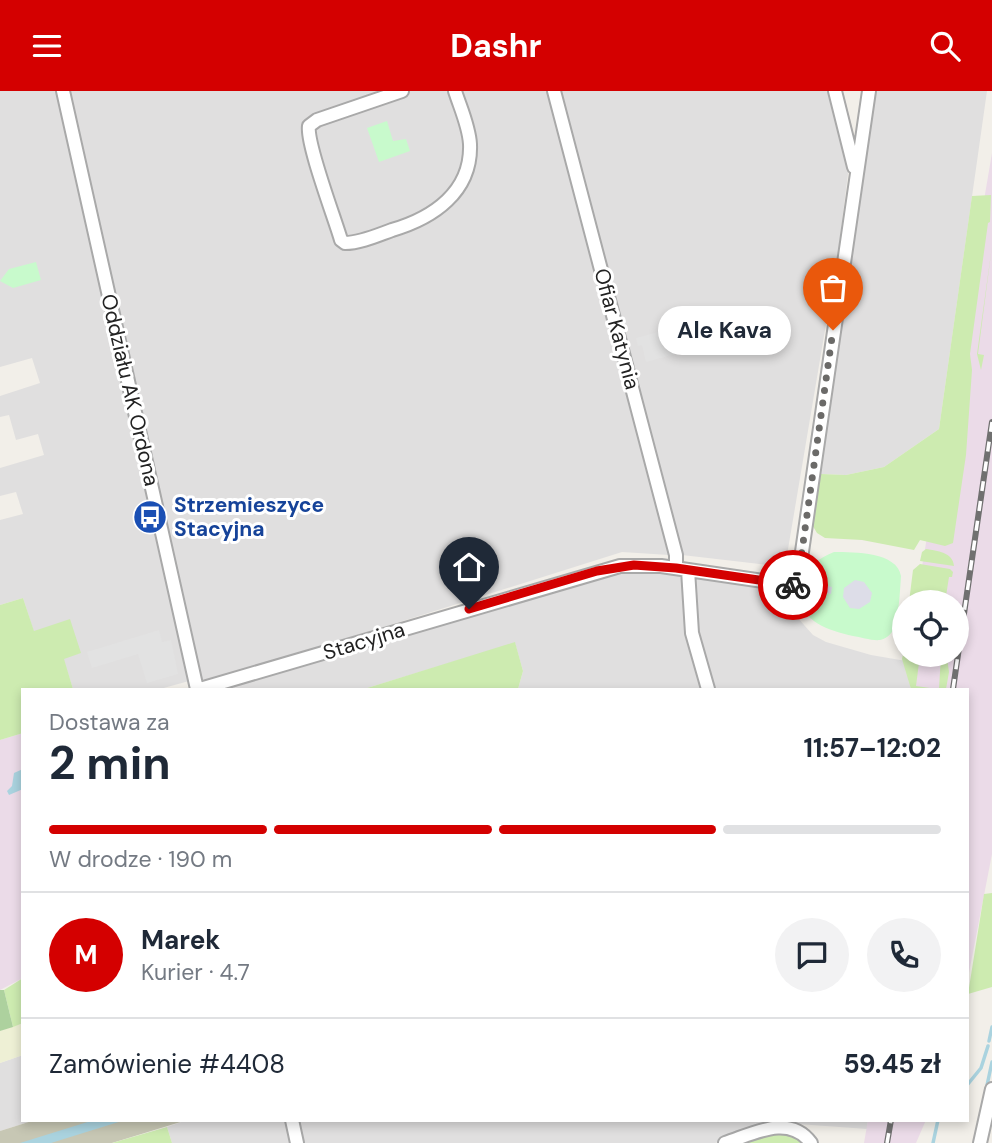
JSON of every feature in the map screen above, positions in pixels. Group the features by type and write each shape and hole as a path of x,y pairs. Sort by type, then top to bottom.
{"street":[{"name":"Oddziału AK Ordona","path":"63,91 199,688"},
{"path":"402,91 309,126 309,135 323,182 341,240 345,243 423,220 440,208 458,187 468,168 470,143 455,91"},
{"name":"Ofiar Katynia","path":"554,91 676,555 682,569 692,633 708,688"},
{"path":"835,91 856,174"},
{"path":"856,174 869,91"},
{"path":"840,112 859,114 867,108"},
{"name":"Stacyjna","path":"202,688 597,571 634,565 682,569 797,586 856,174"},
{"path":"980,1143 992,1089"},
{"path":"292,1122 297,1143"},
{"path":"725,1143 763,1125 792,1128 805,1135 811,1143"}],"shaded area":[{"path":"0,91 57,91 189,681 164,688 73,688 63,658 80,653 34,632 23,598 0,605 0,520 23,514 16,492 0,496 0,468 44,455 38,434 16,440 9,415 0,417 0,396 40,383 32,358 0,367"},
{"path":"69,91 547,91 669,555 622,552 276,661 208,681 202,679"},
{"path":"559,91 829,91 849,166 838,253 785,567 682,555"},
{"path":"875,91 987,91 939,429 884,467 846,475 821,474"},
{"path":"992,153 992,854 969,973 969,688 911,688 908,667 969,667 969,590 918,590"},
{"path":"692,323 698,348 646,362 642,345 638,346 636,338"},
{"path":"809,569 821,572 819,584 832,587 831,594 817,592 815,604 802,602 801,586"},
{"path":"628,570 678,574 772,589 813,635 826,642 892,659 892,667 907,667 911,688 518,688 523,671 515,643 367,688 226,688"},
{"path":"855,580 864,582 872,593 870,602 859,609 850,608 843,597 844,588"},
{"path":"159,630 162,642 171,640 178,674 147,683 138,654 92,668 87,652"},
{"path":"21,734 21,979 0,990 0,740"},
{"path":"21,1024 21,1056 0,1063 0,1031"},
{"path":"21,1056 21,1122 29,1122 0,1131 0,1063"},
{"path":"29,1122 180,1122 112,1143 0,1143 0,1131"},
{"path":"181,1122 286,1122 291,1143 172,1143 167,1127"},
{"path":"298,1122 868,1122 867,1129 784,1123 715,1143 303,1143"},
{"path":"868,1122 925,1122 916,1143 864,1143"}],"green space":[{"path":"387,121 393,141 406,139 410,151 379,162 367,128"},
{"path":"991,195 990,222 970,354 972,370 966,455 953,543 945,546 920,540 914,550 862,540 825,538 817,533 811,523 821,474 846,475 884,467 939,429 972,196"},
{"path":"992,246 978,354 984,355 981,370 977,354"},
{"path":"36,262 41,280 13,288 0,281 9,269"},
{"path":"926,549 948,555 954,566 920,561 922,552"},
{"path":"834,552 874,555 892,562 898,568 901,576 900,590 892,590 891,634 886,638 874,640 842,633 821,626 806,613 800,594 803,581 815,563"},
{"path":"920,564 950,569 953,572 952,577 949,577 947,590 910,590 913,570"},
{"path":"23,598 34,631 70,619 81,653 64,659 73,688 21,688 21,734 0,740 0,605"},
{"path":"515,642 523,671 518,688 367,688"},
{"path":"904,667 918,667 916,686 930,688 911,688"},
{"path":"940,667 948,667 946,688 939,688"},
{"path":"992,893 992,987 969,994 969,988 984,894"},
{"path":"21,979 21,1024 13,1027 4,990"},
{"path":"0,990 4,990 13,1027 0,1031"},
{"path":"167,1127 172,1143 112,1143"},
{"path":"784,1131 801,1143 736,1143 765,1134"}],"water":[{"path":"21,770 21,790 9,795 7,791 12,786 14,773"},
{"path":"88,1122 119,1122 51,1143 20,1143"}],"waterway":[{"path":"989,1041 992,1027"},
{"path":"969,1083 981,1068 988,1046"},
{"path":"986,1090 992,1062"},
{"path":"933,1143 938,1122"}],"railway":[{"path":"953,688 992,422"},
{"path":"887,1143 891,1122"}],"way so far":[{"path":"793,585 797,586 833,330"}],"place":[{"name":"Ale Kava","path":"833,330"},
{"name":"Strzemieszyce Stacyjna","path":"150,517"}],"route":[{"path":"469,609 620,566 661,566 793,585"}]}
